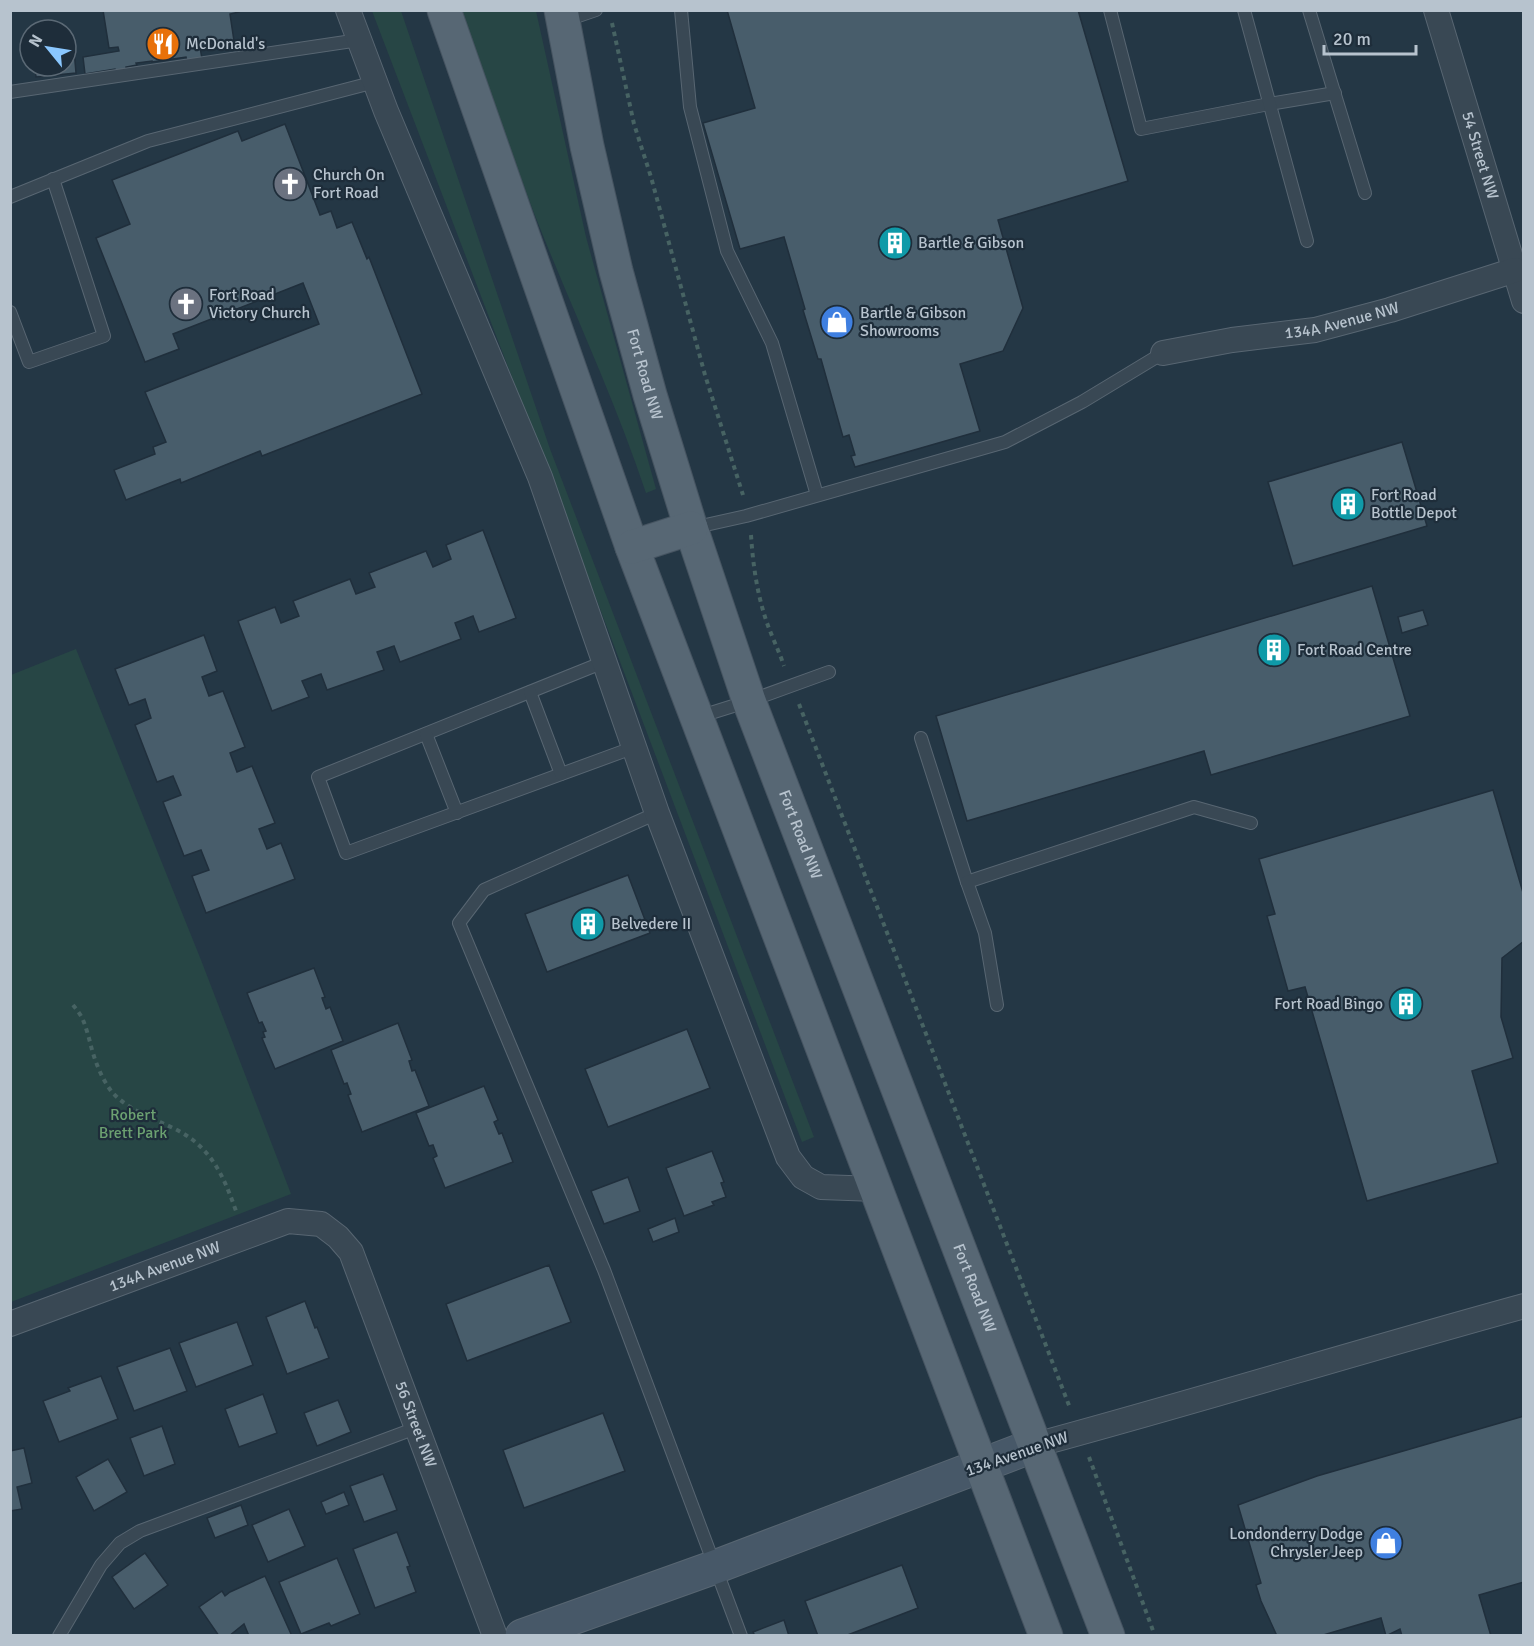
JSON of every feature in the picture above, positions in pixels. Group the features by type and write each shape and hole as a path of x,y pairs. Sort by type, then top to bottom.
{"main road":[{"path":"444,10 632,547 1046,1635"},
{"name":"Fort Road NW","path":"562,16 586,146 616,271 650,395 691,528 749,701 1108,1635"},
{"path":"632,547 691,528"}],"street":[{"path":"348,10 375,82 540,477 657,813 788,1157 803,1177 821,1187 876,1189"},
{"name":"54 Street NW","path":"1436,10 1524,301"},
{"name":"134A Avenue NW","path":"1163,353 1232,340 1315,330 1390,310 1515,270"},
{"name":"134A Avenue NW","path":"10,1324 288,1221 321,1224"},
{"name":"56 Street NW","path":"321,1224 338,1237 351,1252 495,1635"},
{"name":"134 Avenue NW","path":"522,1635 715,1567 1035,1445 1524,1306"}],"lane":[{"path":"562,16 596,10"},
{"path":"681,10 690,107 727,251 772,343 817,495"},
{"path":"1110,10 1141,129 1335,93"},
{"path":"1244,10 1307,241"},
{"path":"1309,10 1365,193"},
{"path":"10,92 359,40"},
{"path":"10,197 148,141 375,82"},
{"path":"10,312 29,362 104,336 53,179"},
{"path":"691,528 746,516 1005,442 1082,402 1163,353"},
{"path":"604,662 318,777 346,853 634,747"},
{"path":"696,718 829,672"},
{"path":"530,692 561,774"},
{"path":"426,734 457,813"},
{"path":"921,738 985,933 997,1005"},
{"path":"967,882 1194,807 1251,823"},
{"path":"657,813 484,890 459,923 604,1270 741,1635"},
{"path":"59,1635 101,1565 120,1543 140,1532 416,1428"}],"path":[{"path":"612,21 634,124 651,177 705,375 744,496"},
{"path":"750,534 758,590 767,623 779,653"},
{"path":"805,718 1067,1398"},
{"path":"73,1005 84,1021 104,1081 113,1092 126,1105 180,1132 212,1158 224,1179 245,1237"},
{"path":"1097,1477 1155,1635"}],"green space":[{"path":"372,11 401,11 550,449 814,1137 802,1142 541,453"},
{"path":"462,11 536,11 586,237 656,489 646,493 606,387 534,213"},
{"name":"Robert Brett Park","path":"76,649 201,960 291,1194 11,1302 11,675"}],"building":[{"name":"McDonald's","path":"103,10 239,10 239,12 230,14 234,41 200,47 202,59 187,62 186,57 136,63 137,65 126,67 127,71 116,73 115,69 85,74 83,57 119,51 118,47 109,48"},
{"name":"Bartle & Gibson","path":"727,10 1078,10 1128,181 998,220 1023,308 1003,351 960,364 980,431 855,467 851,456 855,455 849,435 843,437 821,359 818,359 803,310 805,309 784,237 740,249 703,123 755,108"},
{"name":"Fort Road Victory Church","path":"285,124 320,215 331,211 337,228 352,222 367,259 369,257 422,394 262,456 260,451 181,483 180,479 126,500 114,470 155,454 153,447 166,442 145,392 319,324 303,283 173,334 179,349 145,362 96,238 130,224 112,180 238,131 242,141"},
{"name":"Fort Road Bottle Depot","path":"1402,442 1427,526 1293,566 1268,482"},
{"path":"483,530 516,618 479,632 473,616 455,623 461,639 400,662 394,646 377,652 384,670 327,690 321,674 302,681 309,697 272,711 238,621 275,607 281,623 299,616 293,601 350,579 356,594 375,587 369,573 426,551 433,567 451,559 446,545"},
{"name":"Fort Road Centre","path":"1372,586 1410,716 1211,775 1204,751 967,821 936,716"},
{"path":"1423,610 1428,625 1402,633 1398,617"},
{"path":"204,635 217,671 202,677 209,696 223,691 245,747 230,753 237,772 252,766 275,823 259,829 267,849 281,843 295,879 206,913 192,876 209,870 201,850 184,856 163,802 181,795 173,776 157,782 135,725 151,718 145,699 129,705 115,669"},
{"name":"Fort Road Bingo","path":"1493,790 1524,896 1524,941 1502,958 1501,1017 1513,1058 1472,1071 1498,1163 1367,1201 1305,987 1288,991 1267,916 1275,914 1259,859"},
{"name":"Belvedere II","path":"628,875 650,933 547,972 525,914"},
{"path":"314,968 325,997 322,998 326,1009 330,1007 343,1041 275,1069 262,1038 265,1037 263,1032 266,1031 262,1022 259,1023 247,993"},
{"path":"398,1023 412,1060 409,1061 412,1071 415,1070 429,1106 362,1132 348,1095 351,1094 347,1083 344,1084 331,1050"},
{"path":"687,1029 710,1088 608,1127 585,1069"},
{"path":"484,1086 498,1120 494,1122 499,1134 502,1133 513,1162 445,1188 433,1158 437,1156 433,1145 429,1146 416,1113"},
{"path":"712,1151 724,1182 721,1183 726,1197 712,1202 714,1205 684,1216 666,1168"},
{"path":"628,1177 640,1211 604,1224 591,1191"},
{"path":"675,1218 679,1232 653,1242 648,1229"},
{"path":"549,1265 571,1322 467,1361 446,1304"},
{"path":"305,1301 329,1358 287,1374 266,1317"},
{"path":"237,1322 253,1365 196,1387 179,1343"},
{"path":"170,1348 187,1391 134,1411 117,1367"},
{"path":"101,1376 118,1419 59,1442 43,1401 70,1391 68,1388"},
{"path":"263,1394 277,1433 239,1447 225,1409"},
{"path":"338,1400 351,1432 317,1446 304,1413"},
{"path":"603,1413 625,1471 524,1508 503,1450"},
{"name":"Londonderry Dodge Chrysler Jeep","path":"1524,1416 1524,1582 1479,1595 1491,1636 1402,1636 1400,1629 1386,1636 1381,1618 1320,1636 1277,1636 1256,1585 1261,1583 1238,1505 1317,1476"},
{"path":"162,1426 175,1464 144,1476 130,1438"},
{"path":"24,1448 32,1483 17,1487 22,1509 10,1511 10,1451"},
{"path":"108,1459 127,1492 94,1511 76,1477"},
{"path":"383,1474 397,1510 364,1522 350,1486"},
{"path":"344,1492 349,1505 326,1514 321,1502"},
{"path":"241,1505 248,1525 215,1538 207,1518"},
{"path":"289,1509 305,1546 268,1562 252,1525"},
{"path":"397,1532 410,1566 407,1567 416,1592 375,1608 353,1549"},
{"path":"145,1553 168,1585 134,1609 112,1577"},
{"path":"337,1558 360,1614 331,1626 329,1623 301,1634 279,1582"},
{"path":"902,1565 918,1608 845,1636 818,1636 805,1601"},
{"path":"265,1576 291,1634 288,1636 249,1636 244,1624 229,1636 219,1636 199,1607 222,1591 225,1596"},
{"path":"784,1620 789,1636 755,1636 753,1632"}],"place":[{"name":"McDonald's","path":"163,44"},
{"name":"Church On Fort Road","path":"290,184"},
{"name":"Bartle & Gibson","path":"895,243"},
{"name":"Fort Road Victory Church","path":"186,304"},
{"name":"Bartle & Gibson Showrooms","path":"837,322"},
{"name":"Fort Road Bottle Depot","path":"1348,504"},
{"name":"Fort Road Centre","path":"1274,650"},
{"name":"Belvedere II","path":"588,924"},
{"name":"Fort Road Bingo","path":"1406,1004"},
{"name":"Londonderry Dodge Chrysler Jeep","path":"1386,1543"}]}
